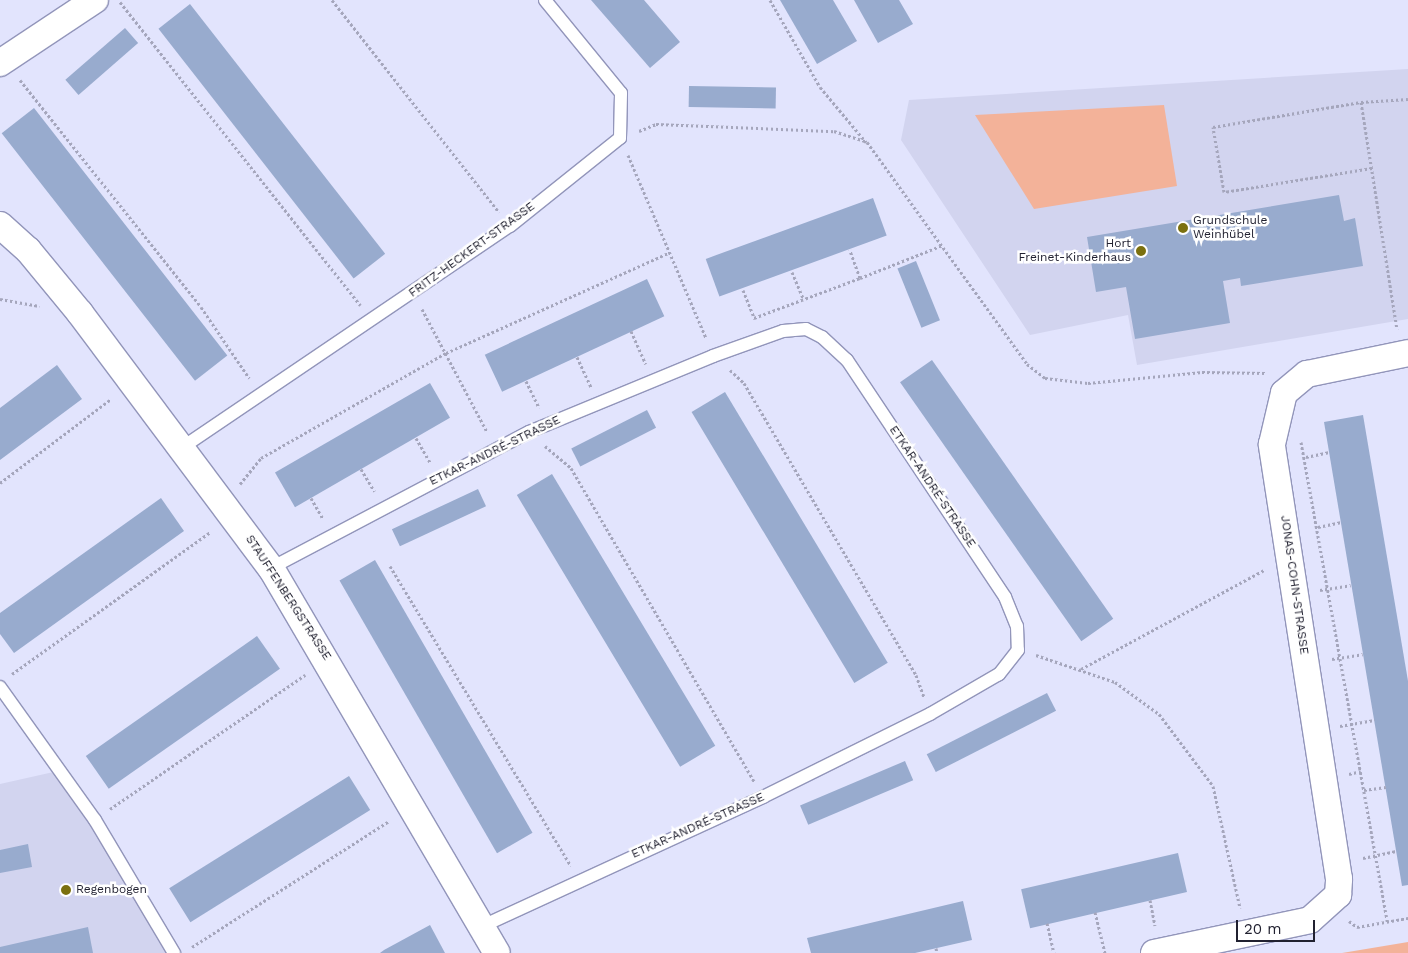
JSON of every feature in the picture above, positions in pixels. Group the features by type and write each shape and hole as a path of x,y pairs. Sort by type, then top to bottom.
{"street":[{"path":"2,62 95,0"},
{"name":"STAUFFENBERGSTRASSE","path":"0,225 28,250 133,382 271,568 414,805 497,953"},
{"path":"1284,393 1307,374 1405,354"},
{"name":"JONAS-COHN-STRASSE","path":"1284,393 1272,444 1336,864 1338,894 1329,907"},
{"path":"1154,953 1310,920 1329,907"}],"lane":[{"path":"545,0 621,93 620,138"},
{"name":"FRITZ-HECKERT-STRASSE","path":"183,447 259,393 372,321 510,226 620,138"},
{"name":"ETKAR-ANDRÉ-STRASSE","path":"271,568 495,448 546,424 713,356 761,339 806,329 822,337 847,360 1005,597 1017,626 1018,650 999,674 930,714 763,797 579,879 483,926"},
{"path":"4,682 94,820 174,953"}],"path":[{"path":"119,0 372,321"},
{"path":"332,0 510,226"},
{"path":"770,0 820,87 867,142 1027,364 1045,378 1088,384 1202,372 1265,371 1284,393"},
{"path":"2,62 201,307 259,393"},
{"path":"1372,168 1224,192 1213,127 1361,102 1408,100"},
{"path":"1361,102 1405,354"},
{"path":"867,142 834,130 656,124 620,138 713,356 744,383 916,675 930,714"},
{"path":"754,318 943,245"},
{"path":"850,250 860,278"},
{"path":"4,682 228,509 261,458 446,353 669,253"},
{"path":"792,272 804,300"},
{"path":"743,290 761,339"},
{"path":"414,292 495,448"},
{"path":"631,331 654,380"},
{"path":"577,357 598,403"},
{"path":"526,381 546,424"},
{"path":"0,483 133,382"},
{"path":"529,432 571,468 763,797"},
{"path":"416,438 439,478"},
{"path":"1300,438 1306,457 1387,921"},
{"path":"1306,457 1328,452"},
{"path":"361,469 383,507"},
{"path":"311,498 332,534"},
{"path":"1318,526 1340,522"},
{"path":"1081,669 1289,556"},
{"path":"390,566 579,879"},
{"path":"1018,650 1081,669 1115,682 1159,714 1213,786 1246,934"},
{"path":"94,820 328,660"},
{"path":"1315,732 1374,720"},
{"path":"1364,790 1386,787"},
{"path":"182,953 414,805"},
{"path":"1336,864 1396,851"},
{"path":"1329,907 1358,927 1408,918"},
{"path":"1095,912 1105,953"},
{"path":"1047,923 1054,953"},
{"path":"936,948 937,953"}],"shaded area":[{"name":"Grundschule Weinhübel","path":"1408,69 1408,319 1137,365 1128,315 1030,335 901,140 909,100"},
{"path":"1164,105 1177,186 1034,209 975,115"},
{"name":"Regenbogen","path":"58,771 170,953 0,953 0,784"},
{"path":"1408,942 1408,953 1342,953"}],"building":[{"path":"591,0 644,0 680,42 650,68"},
{"path":"780,0 833,0 857,41 817,64"},
{"path":"854,0 899,0 913,24 878,43"},
{"path":"190,4 385,254 354,278 158,29"},
{"path":"125,28 138,43 78,95 65,80"},
{"path":"689,86 776,88 776,109 689,107"},
{"path":"34,108 227,355 195,381 2,133"},
{"path":"1339,195 1344,221 1355,218 1363,266 1241,286 1240,278 1223,281 1230,323 1135,339 1126,287 1096,292 1087,237"},
{"path":"873,198 887,236 719,296 706,259"},
{"path":"916,261 940,320 921,328 897,268"},
{"path":"647,279 664,316 502,392 485,355"},
{"path":"932,360 1113,619 1081,641 900,382"},
{"path":"57,365 82,399 0,460 0,408"},
{"path":"430,383 450,418 295,507 275,472"},
{"path":"725,392 888,663 854,683 692,412"},
{"path":"647,410 656,428 580,466 571,449"},
{"path":"1363,415 1408,681 1408,885 1402,886 1324,422"},
{"path":"552,474 715,746 680,767 517,495"},
{"path":"478,489 486,506 400,546 392,529"},
{"path":"161,498 184,531 14,653 0,634 0,613"},
{"path":"375,560 532,833 497,853 339,580"},
{"path":"257,636 280,669 109,789 86,756"},
{"path":"1047,693 1056,711 936,772 927,754"},
{"path":"905,761 913,780 808,825 800,806"},
{"path":"349,776 370,810 190,922 169,888"},
{"path":"28,844 32,867 0,873 0,850"},
{"path":"1178,853 1187,892 1030,928 1021,889"},
{"path":"963,901 972,940 915,953 811,953 807,938"},
{"path":"430,925 445,953 380,953 384,950"},
{"path":"88,927 93,953 0,953 0,947"}],"place":[{"name":"Grundschule Weinhübel","path":"1183,228"},
{"name":"Hort Freinet-Kinderhaus","path":"1141,251"},
{"name":"Regenbogen","path":"66,890"}]}
